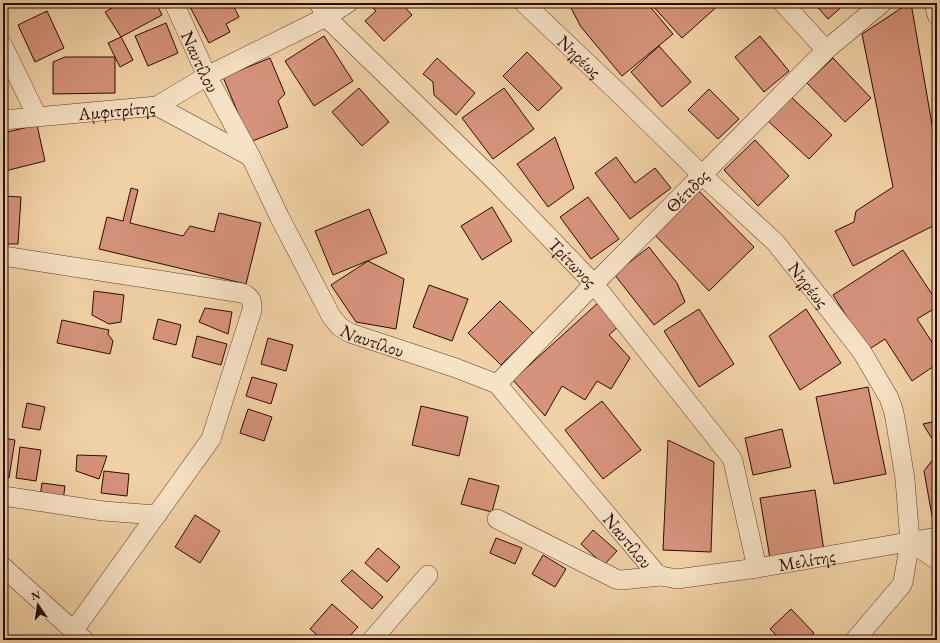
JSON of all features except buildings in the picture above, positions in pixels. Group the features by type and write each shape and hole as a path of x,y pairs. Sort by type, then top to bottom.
{"street":[{"name":"Ναυτίλου","path":"174,3 207,76 251,157 280,218 331,316 340,327 350,333 456,368 497,384 654,572 669,577"},
{"name":"Αμφιτρίτης","path":"3,120 157,106 322,10 348,3"},
{"name":"Νηρέως","path":"524,3 626,99 702,175 775,242 862,352 889,398 896,418 905,479 910,542 901,586 855,640"},
{"path":"783,3 826,50"},
{"name":"Θέτιδος","path":"497,384 826,50 882,3"},
{"path":"934,3 937,15"},
{"name":"Τρίτωνος","path":"322,10 491,177 594,284 732,459 757,568"},
{"path":"3,46 37,116"},
{"path":"157,106 251,157"},
{"path":"3,256 242,293 247,295 253,304 211,439 157,515 79,635 3,568"},
{"path":"3,496 103,511 157,515"},
{"name":"Μελίτης","path":"497,519 616,579 621,580 669,577 757,568 937,537"},
{"path":"910,542 937,560"},
{"path":"372,640 428,575"}]}
